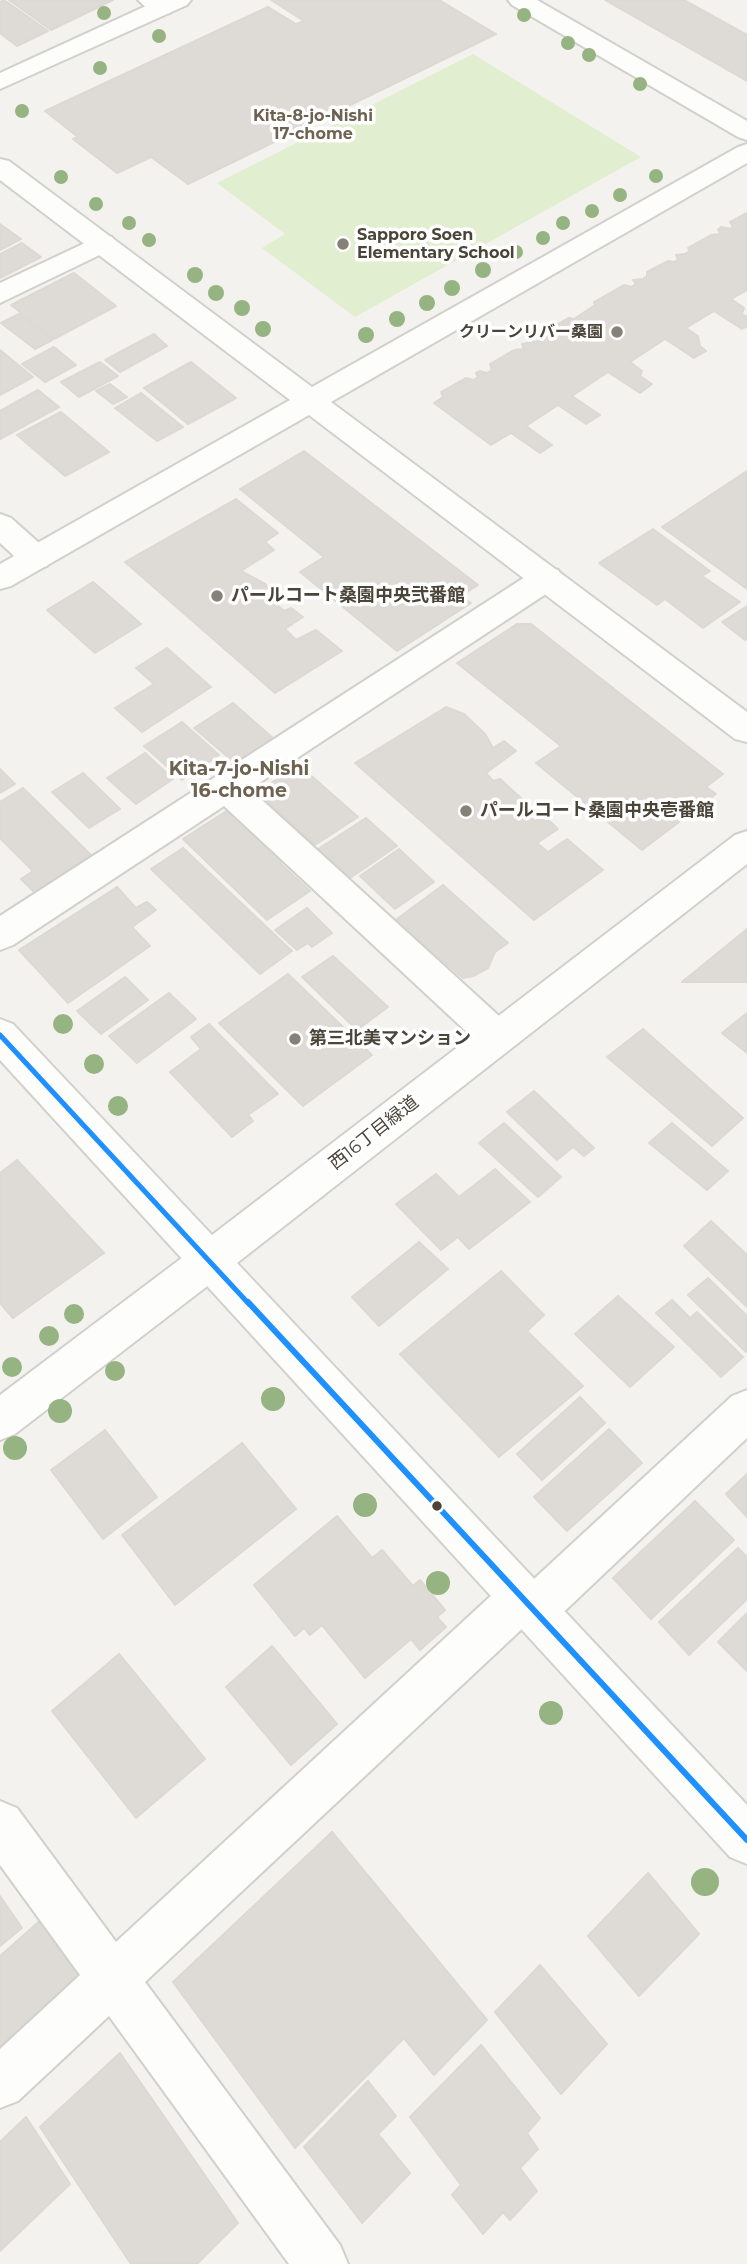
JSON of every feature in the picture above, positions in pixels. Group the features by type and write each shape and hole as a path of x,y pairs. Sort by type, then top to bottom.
{"street":[{"path":"520,0 747,132"},
{"path":"0,82 163,3"},
{"path":"0,578 747,152"},
{"path":"0,167 747,730"},
{"path":"0,294 102,243"},
{"path":"0,525 36,558"},
{"path":"0,935 547,578"},
{"path":"226,788 498,1037"},
{"name":"西16丁目緑道","path":"0,1420 747,845"},
{"path":"0,1035 747,1840"},
{"path":"0,2083 112,1978 528,1603 747,1410"},
{"path":"0,1825 321,2264"}],"green space":[{"path":"473,54 641,157 355,317 262,248 285,234 217,183"}],"building":[{"path":"4,0 48,31 17,46 0,33 0,2"},
{"path":"9,0 76,1 113,0 51,30"},
{"path":"271,0 439,0 496,34 188,184 151,157 117,173 73,139 78,137 45,111 268,7 296,24 304,21"},
{"path":"605,0 684,0 747,35 747,81"},
{"name":"クリーンリバー桑園","path":"747,213 747,290 731,299 744,308 742,314 747,317 747,326 742,329 714,311 686,328 698,336 700,346 706,351 694,358 665,339 630,362 642,371 640,376 652,384 640,393 608,372 572,396 600,415 586,424 558,405 526,426 552,445 540,453 511,433 491,445 434,403 443,397 441,392 466,378 474,380 478,377 476,373 480,371 487,373 492,370 490,364 514,350 524,349 522,344 539,341 536,336 569,318 574,319 595,305 594,302 624,285 632,287 636,284 633,280 643,279 647,272 668,261 678,260 676,255 685,254 690,251 688,248 711,235 721,234 718,230 721,227 730,229 733,227 730,222"},
{"path":"0,224 21,239 0,250"},
{"path":"22,243 41,257 0,278 0,254"},
{"path":"74,273 116,306 54,339 11,305"},
{"path":"19,314 52,340 35,349 1,323"},
{"path":"154,334 167,346 120,372 105,360"},
{"path":"54,347 76,365 45,382 22,364"},
{"path":"0,350 33,377 0,395"},
{"path":"100,362 118,376 79,397 61,382"},
{"path":"191,362 236,398 188,424 144,388"},
{"path":"110,384 127,397 113,404 96,391"},
{"path":"38,390 59,407 0,439 0,411"},
{"path":"141,393 183,427 157,441 115,408"},
{"path":"61,412 109,452 65,476 17,435"},
{"path":"304,451 478,585 461,596 471,603 397,651 300,572 324,557 240,489"},
{"path":"747,471 747,589 662,527"},
{"name":"パールコート桑園中央弐番館","path":"236,499 278,533 265,542 274,550 241,571 265,584 274,594 269,598 284,611 291,608 303,617 285,629 296,640 316,630 342,651 275,693 125,562"},
{"path":"653,529 710,571 702,576 740,602 703,628 665,599 657,605 599,563"},
{"path":"93,582 141,624 95,653 47,610"},
{"path":"747,606 747,639 745,640 722,622"},
{"path":"517,624 531,624 723,774 706,787 716,794 642,850 536,763 561,746 457,663"},
{"path":"167,648 211,687 142,732 115,708 154,684 136,668"},
{"path":"233,703 274,739 236,764 194,728"},
{"name":"パールコート桑園中央壱番館","path":"446,707 464,714 485,734 493,748 504,741 516,751 486,773 493,781 500,779 522,799 516,806 535,821 544,816 558,829 537,843 548,852 567,839 603,870 534,920 355,763"},
{"path":"182,722 219,755 182,780 144,746"},
{"path":"145,753 173,779 136,804 107,778"},
{"path":"299,765 358,817 315,845 257,792"},
{"path":"0,769 15,784 0,793"},
{"path":"83,773 120,809 89,828 52,792"},
{"path":"23,788 92,856 35,893 21,879 33,871 0,838 0,802"},
{"path":"231,808 285,859 280,863 310,891 267,920 183,839"},
{"path":"366,818 397,846 350,878 318,849"},
{"path":"183,848 292,951 260,974 151,869"},
{"path":"399,849 434,882 395,909 360,876"},
{"path":"443,885 508,943 495,952 488,968 473,976 463,978 436,955 433,957 393,922"},
{"path":"117,887 136,908 147,902 156,910 132,927 150,946 68,1003 19,950"},
{"path":"307,908 332,933 312,947 308,943 297,950 275,930"},
{"path":"747,929 747,982 682,982"},
{"path":"333,956 388,1007 357,1030 302,977"},
{"name":"第三北美マンション","path":"288,974 372,1055 303,1106 219,1023"},
{"path":"125,977 148,1000 101,1034 77,1011"},
{"path":"169,993 196,1019 137,1063 109,1036"},
{"path":"747,1013 747,1053 722,1033"},
{"path":"209,1024 278,1094 248,1115 253,1121 232,1137 170,1072 201,1049 191,1037"},
{"path":"643,1029 743,1118 712,1146 607,1057"},
{"path":"534,1091 594,1148 584,1156 573,1147 557,1160 507,1112"},
{"path":"504,1123 561,1177 538,1197 479,1143"},
{"path":"672,1123 728,1171 707,1190 649,1143"},
{"path":"17,1160 104,1253 13,1318 0,1303 0,1173"},
{"path":"495,1169 530,1202 469,1249 458,1237 441,1250 396,1204 436,1174 459,1197"},
{"path":"711,1221 747,1255 747,1307 684,1246"},
{"path":"419,1242 448,1269 379,1326 352,1297"},
{"path":"501,1271 544,1315 527,1331 583,1386 499,1457 400,1354"},
{"path":"708,1278 747,1316 746,1352 688,1295"},
{"path":"618,1296 674,1347 630,1387 575,1334"},
{"path":"672,1300 690,1318 697,1312 743,1357 721,1377 656,1313"},
{"path":"580,1397 605,1423 542,1480 517,1454"},
{"path":"609,1429 642,1463 567,1531 534,1497"},
{"path":"105,1430 157,1497 103,1539 51,1470"},
{"path":"242,1443 296,1509 175,1605 122,1535"},
{"path":"747,1474 747,1517 726,1494"},
{"path":"695,1501 734,1540 651,1619 613,1578"},
{"path":"337,1516 372,1558 382,1550 413,1586 420,1580 445,1610 437,1617 446,1627 420,1650 411,1639 365,1678 322,1625 310,1635 304,1628 295,1636 254,1585"},
{"path":"738,1548 747,1557 747,1599 689,1655 659,1622"},
{"path":"747,1613 747,1671 718,1642"},
{"path":"272,1646 337,1724 291,1765 226,1687"},
{"path":"119,1654 205,1759 136,1818 52,1711"},
{"path":"332,1832 487,2020 434,2075 404,2038 295,2148 173,1982"},
{"path":"648,1873 699,1934 639,1996 588,1936"},
{"path":"0,1896 22,1928 0,1946"},
{"path":"43,1918 82,1973 0,2047 0,1956"},
{"path":"540,1965 607,2044 561,2094 495,2012"},
{"path":"481,2045 540,2118 527,2133 538,2149 520,2168 537,2191 510,2220 503,2212 483,2234 452,2195 461,2185 410,2117"},
{"path":"120,2053 238,2223 197,2264 131,2264 40,2127"},
{"path":"368,2081 396,2116 378,2134 410,2173 362,2223 304,2147"},
{"path":"26,2117 70,2184 0,2251 0,2142"}],"transit line":[{"path":"0,1035 747,1840"}],"place":[{"name":"Sapporo Soen Elementary School","path":"343,244"},
{"name":"クリーンリバー桑園","path":"617,332"},
{"name":"パールコート桑園中央弐番館","path":"217,596"},
{"name":"パールコート桑園中央壱番館","path":"466,811"},
{"name":"第三北美マンション","path":"295,1039"}],"district":[{"name":"Kita-8-jo-Nishi 17-chome","path":"313,125"},
{"name":"Kita-7-jo-Nishi 16-chome","path":"239,780"}]}
